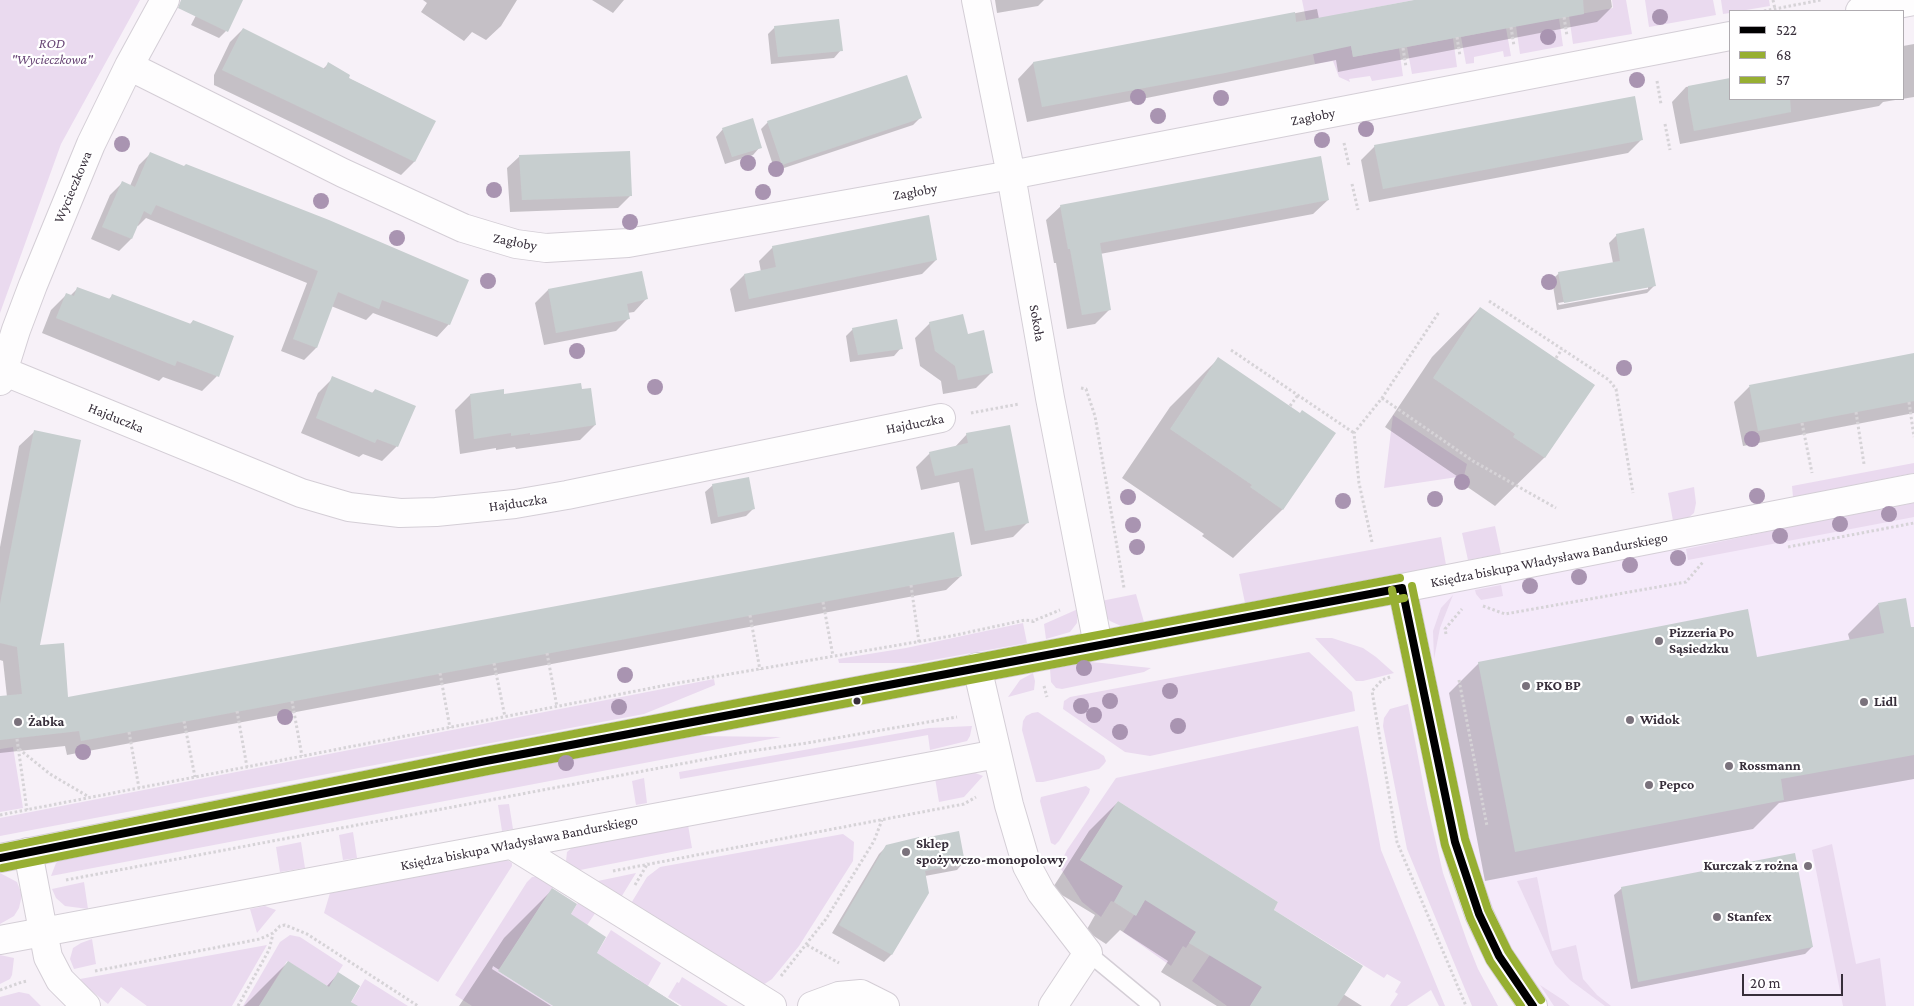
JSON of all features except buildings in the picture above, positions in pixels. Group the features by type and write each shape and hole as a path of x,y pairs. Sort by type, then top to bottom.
{"street":[{"name":"Wycieczkowa","path":"1,376 16,330 60,217 98,129 129,66 165,0"},
{"name":"Sokoła","path":"976,0 1012,175 1050,398 1098,645"},
{"path":"1865,10 1914,1"},
{"name":"Zagłoby","path":"129,66 343,173 463,228 516,244 546,248 628,243 1012,175 1729,36"},
{"name":"Hajduczka","path":"1,376 301,492 349,507 400,513 436,512 541,500 941,418"},
{"name":"Księdza biskupa Władysława Bandurskiego","path":"0,858 486,760 1402,588 1914,488"},
{"path":"1402,588 1455,842 1466,879 1479,914 1499,956 1532,1006"},
{"path":"978,667 1004,784 1028,866 1041,892 1088,953 1053,1006"},
{"name":"Księdza biskupa Władysława Bandurskiego","path":"0,940 997,754"},
{"path":"512,845 767,1003"},
{"path":"28,852 48,956 60,980 86,1006"},
{"path":"812,1006 839,996 861,994 885,1006"}],"lane":[{"path":"1088,953 1152,1006"}],"path":[{"path":"1773,0 1775,9"},
{"path":"1770,10 1821,0"},
{"path":"1564,17 1568,41"},
{"path":"1511,27 1515,51"},
{"path":"1457,37 1461,61"},
{"path":"1403,48 1407,72"},
{"path":"1664,124 1670,150"},
{"path":"1352,184 1358,210"},
{"path":"1489,300 1609,380 1616,389 1632,493"},
{"path":"1372,542 1359,483 1354,433 1382,398 1439,312"},
{"path":"1556,358 1562,349"},
{"path":"1231,350 1354,433"},
{"path":"1079,388 1086,389 1095,416 1124,588"},
{"path":"1290,406 1298,395"},
{"name":"Hajduczka","path":"941,418 1050,398"},
{"path":"1382,398 1473,461 1556,508"},
{"path":"1909,402 1914,437"},
{"path":"1856,412 1864,464"},
{"path":"1802,423 1812,472"},
{"path":"1780,549 1914,523"},
{"path":"1476,607 1484,605 1505,614 1686,582 1702,562 1712,561"},
{"path":"911,585 919,642"},
{"path":"823,602 833,656"},
{"path":"0,815 557,707 919,642 1025,620 1033,621 1066,608"},
{"path":"1446,638 1445,629 1460,610 1467,609"},
{"path":"750,615 760,670"},
{"path":"1033,621 1035,631"},
{"path":"547,653 557,707"},
{"path":"494,663 505,717"},
{"path":"440,673 450,728"},
{"path":"1396,676 1382,680 1372,691 1396,842 1466,1006"},
{"path":"1459,680 1487,826"},
{"path":"292,701 302,756"},
{"path":"237,711 247,767"},
{"path":"34,886 744,752 962,716"},
{"path":"184,721 195,777"},
{"path":"129,732 139,788"},
{"path":"17,739 28,810"},
{"path":"18,749 50,774 90,797"},
{"path":"578,886 584,876 964,804 992,787 1004,784"},
{"path":"767,1003 826,919 874,841 882,820"},
{"path":"238,1006 269,950 273,934 280,926 291,926 307,934 418,1006"},
{"path":"64,985 78,974 260,939 273,934"}],"shaded area":[{"path":"1914,496 1914,1006 1546,1006 1492,925 1465,838 1414,598"}],"green space":[{"name":"ROD \"Wycieczkowa\"","path":"0,0 140,0 61,144 0,313"},
{"path":"1302,0 1414,0 1345,13 1353,57 1399,48 1403,76 1372,81 1370,76 1349,79 1350,82 1339,77 1333,61 1315,64"},
{"path":"1612,0 1626,0 1632,34 1573,44 1569,16 1613,8"},
{"path":"1645,0 1713,0 1716,15 1649,27"},
{"path":"1721,0 1769,0 1770,6 1746,10 1729,10 1729,13 1723,14"},
{"path":"1559,18 1563,46 1520,54 1516,26"},
{"path":"1506,28 1511,56 1504,57 1503,51 1474,57 1474,63 1466,64 1461,37"},
{"path":"1453,38 1457,67 1412,74 1407,47"},
{"path":"1393,415 1467,464 1464,476 1384,488"},
{"path":"1914,463 1914,473 1793,497 1792,486"},
{"path":"1694,487 1696,503 1694,513 1688,518 1673,521 1668,493"},
{"path":"1914,503 1914,517 1688,560 1686,549"},
{"path":"1495,526 1501,554 1468,560 1462,533"},
{"path":"1441,537 1446,565 1245,603 1239,574"},
{"path":"1501,585 1503,596 1481,600 1476,594 1475,590"},
{"path":"1136,594 1144,622 1121,626 1106,617 1101,601"},
{"path":"1453,595 1440,628 1434,659 1433,631 1441,608"},
{"path":"1078,609 1077,623 1070,632 1046,639 1044,624"},
{"path":"1023,623 1027,643 916,663 839,663 838,659 906,648"},
{"path":"1315,638 1332,638 1363,648 1394,673 1356,681"},
{"path":"1309,652 1352,692 1355,711 1150,756 1125,752 1063,709 1064,701 1070,697"},
{"path":"1090,662 1151,668 1144,672 1062,689 1056,688 1051,682 1050,669"},
{"path":"1033,673 1035,681 1034,690 1008,697 1020,680"},
{"path":"714,679 715,685 644,714 0,836 0,818"},
{"path":"1408,704 1427,804 1443,873 1478,969 1498,1006 1472,1006 1407,849 1383,726 1384,718 1390,709"},
{"path":"1038,712 1104,756 1106,761 1104,764 1099,769 1036,782 1022,730 1023,721 1026,716"},
{"path":"972,726 967,741 930,750 928,735 680,779 679,772 929,728"},
{"path":"1358,726 1381,850 1445,1006 1439,1006 1431,990 1407,1006 1390,1006 1398,994 1395,992 1401,982 1387,974 1384,978 1274,910 1278,902 1118,801 1080,860 1123,886 1114,902 1111,901 1101,917 1082,902 1059,866 1067,850 1116,778"},
{"path":"696,736 781,737 51,876 56,863 60,860 537,765"},
{"path":"13,747 23,808 0,812 0,749"},
{"path":"973,772 983,776 964,797 939,802 935,778"},
{"path":"644,778 647,803 636,805 632,781"},
{"path":"1086,786 1090,789 1089,793 1059,841 1055,845 1051,843 1040,801 1041,797"},
{"path":"509,804 513,829 502,831 498,805"},
{"path":"688,825 692,848 575,871 566,861 567,852 574,846"},
{"path":"353,832 357,858 343,860 339,835"},
{"path":"843,834 854,842 853,861 799,946 772,979 763,985 630,905 647,877 660,867"},
{"path":"301,842 305,868 280,872 276,847"},
{"path":"1832,844 1856,964 1880,958 1886,1006 1843,1006 1812,850"},
{"path":"507,860 512,863 512,866 438,982 324,913 330,893"},
{"path":"0,873 17,882 22,895 19,908 14,916 0,924"},
{"path":"636,873 620,899 593,882"},
{"path":"541,876 551,879 598,909 577,940 551,924 558,913 568,919 579,901 555,884 498,971 553,1006 472,1006 455,995 527,882 532,877"},
{"path":"1537,877 1552,951 1576,945 1583,979 1597,995 1611,1006 1605,1006 1570,980 1555,964 1517,881"},
{"path":"84,882 88,909 65,906 56,898 52,889"},
{"path":"1148,895 1199,927 1186,948 1183,946 1171,966 1123,932"},
{"path":"265,906 276,910 257,933 250,909"},
{"path":"611,930 661,963 645,991 638,979 606,959 603,963 594,958"},
{"path":"290,935 300,937 343,965 329,987 287,961 259,1006 243,1006 280,942"},
{"path":"92,939 96,964 74,969 70,959 73,948"},
{"path":"1220,940 1262,987 1250,1006 1227,1006 1192,981"},
{"path":"267,945 232,1006 147,1006 121,987 108,1004 80,979"},
{"path":"0,955 14,958 10,979 0,984"},
{"path":"682,977 728,1006 682,1006 668,997"},
{"path":"365,979 408,1006 349,1006"},
{"path":"1540,985 1563,1000 1570,1006 1554,1006"},
{"path":"19,992 29,994 41,1006 0,1006 0,997"}],"transit line":[{"name":"57","path":"0,848 484,751 1400,578"},
{"name":"57","path":"1412,586 1465,839 1488,910 1508,951 1541,1000"},
{"name":"522","path":"1402,588 1455,842 1479,914 1499,956 1533,1006"},
{"name":"522","path":"0,858 486,761 1402,588"},
{"name":"68","path":"1392,590 1445,845 1470,918 1490,961 1521,1006"},
{"name":"68","path":"2,868 488,771 1404,598"}],"place":[{"name":"Pizzeria Po Sąsiedzku","path":"1659,641"},
{"name":"PKO BP","path":"1526,686"},
{"name":"Lidl","path":"1864,702"},
{"name":"Widok","path":"1630,720"},
{"name":"Żabka","path":"18,722"},
{"name":"Rossmann","path":"1729,766"},
{"name":"Pepco","path":"1649,785"},
{"name":"Sklep spożywczo-monopolowy","path":"906,852"},
{"name":"Kurczak z rożna","path":"1808,866"},
{"name":"Stanfex","path":"1717,917"}]}
